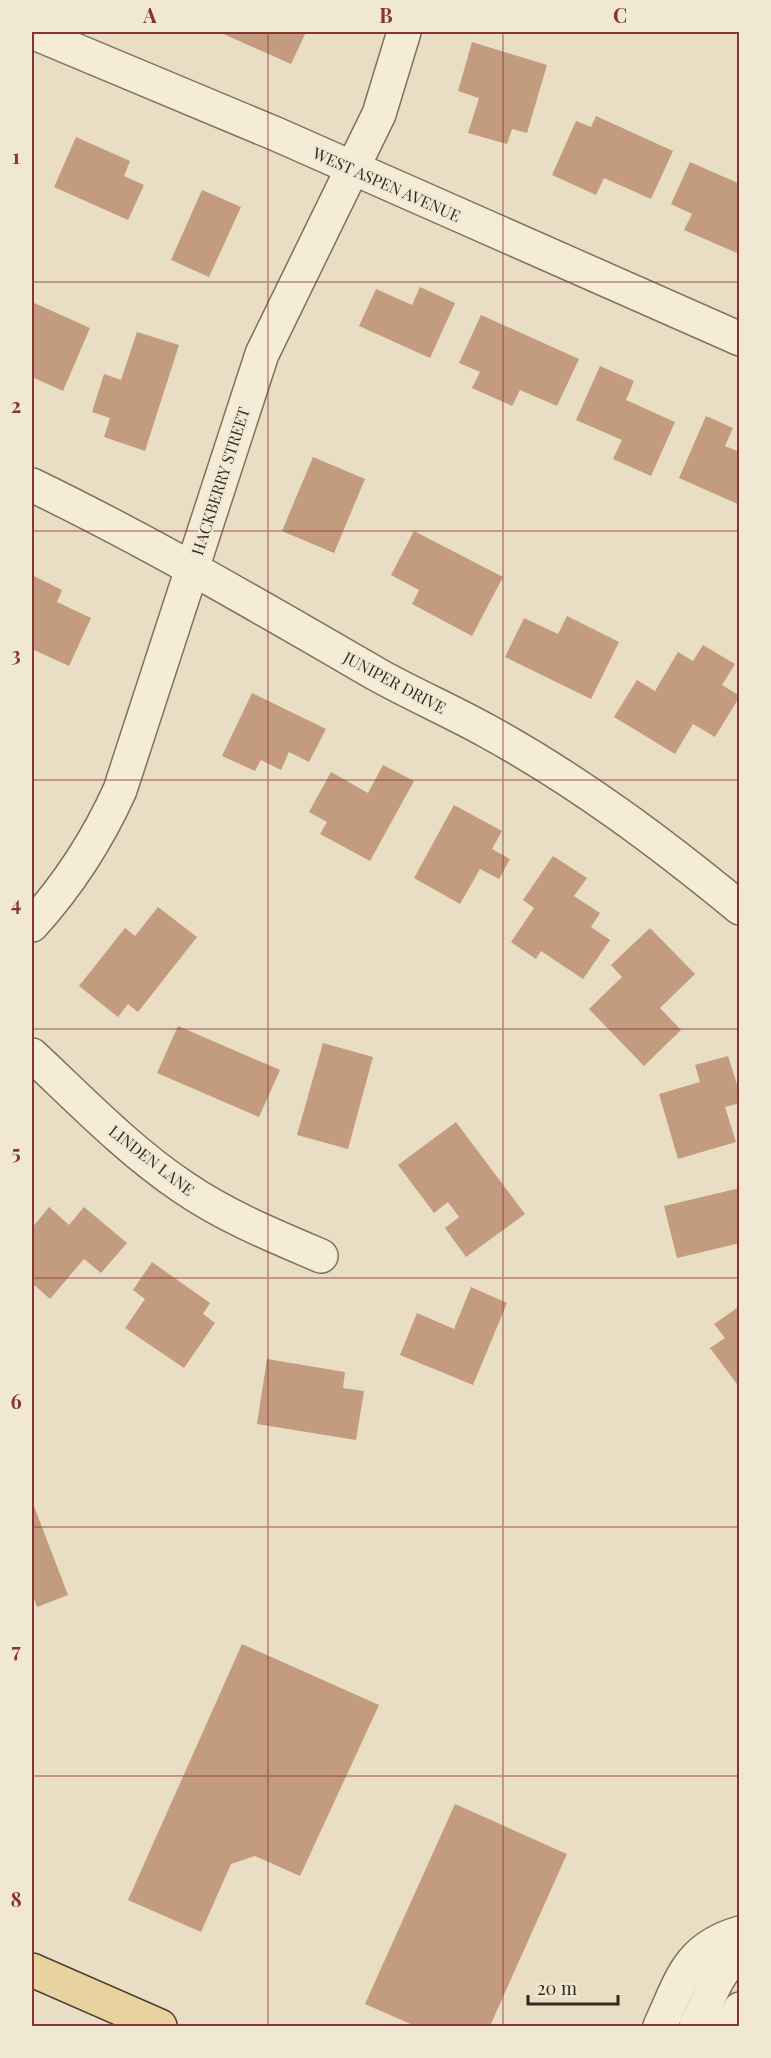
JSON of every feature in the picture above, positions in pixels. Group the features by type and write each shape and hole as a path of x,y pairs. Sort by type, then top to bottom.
{"main road":[{"path":"32,1970 160,2026"}],"street":[{"name":"WEST ASPEN AVENUE","path":"32,32 354,169 740,339"},
{"name":"HACKBERRY STREET","path":"32,925 62,892 105,825 131,759 262,354 354,169 382,105 404,32"},
{"name":"JUNIPER DRIVE","path":"32,484 191,569 395,684 487,730 575,784 660,842 740,908"},
{"name":"LINDEN LANE","path":"32,1055 122,1138 183,1187 250,1225 321,1256"},
{"path":"660,2026 689,1963 703,1949 721,1938 740,1933"},
{"path":"676,2026 702,1970 712,1956 740,1939"},
{"path":"696,2026 718,1977 740,1950"},
{"path":"714,2026 740,1973"},
{"path":"731,2026 740,2009"}],"building":[{"path":"219,32 306,32 291,64"},
{"path":"472,42 547,65 527,133 512,129 507,144 468,133 479,98 458,91"},
{"path":"596,116 673,151 651,199 604,178 596,195 552,175 576,121 591,127"},
{"path":"76,137 130,161 124,176 144,185 128,220 54,187"},
{"path":"690,162 740,184 737,253 684,230 692,214 671,204"},
{"path":"202,190 241,207 209,277 171,260"},
{"path":"420,287 455,303 430,358 359,326 376,289 412,305"},
{"path":"32,302 90,328 63,391 32,377"},
{"path":"481,315 579,359 557,406 520,390 512,406 472,388 480,372 459,363"},
{"path":"137,332 179,345 145,451 104,437 110,418 92,412 104,374 121,380"},
{"path":"600,366 634,381 626,400 675,422 651,476 613,459 622,440 576,420"},
{"path":"706,416 733,428 725,446 740,452 740,505 679,478"},
{"path":"313,457 365,479 334,553 282,531"},
{"path":"414,531 503,577 472,636 412,604 419,590 391,575"},
{"path":"32,575 62,590 57,602 91,618 69,666 32,649"},
{"path":"567,616 619,642 591,699 505,657 524,618 558,634"},
{"path":"703,645 735,664 722,685 740,696 715,737 693,724 675,754 614,717 637,680 655,691 678,652 693,661"},
{"path":"252,693 326,729 309,762 289,752 281,770 261,760 255,771 222,756"},
{"path":"383,765 414,781 370,861 320,834 327,822 309,812 331,772 368,793"},
{"path":"454,805 502,831 492,849 510,859 499,879 480,869 460,904 414,878"},
{"path":"553,856 587,878 574,896 600,913 591,927 610,940 583,979 541,951 536,959 511,942 534,908 523,900"},
{"path":"158,907 197,937 138,1012 128,1004 118,1017 79,986 125,928 135,936"},
{"path":"650,928 695,974 660,1008 681,1030 644,1066 589,1009 622,977 611,965"},
{"path":"178,1026 280,1070 259,1117 157,1073"},
{"path":"323,1043 373,1057 348,1149 297,1135"},
{"path":"728,1056 740,1094 740,1103 725,1107 736,1142 678,1159 659,1094 700,1082 695,1065"},
{"path":"456,1122 525,1214 466,1257 445,1228 459,1217 448,1202 434,1213 398,1165"},
{"path":"740,1188 740,1243 677,1258 664,1206"},
{"path":"49,1207 69,1225 84,1207 127,1243 101,1273 84,1259 50,1299 32,1283 32,1228"},
{"path":"152,1262 210,1303 203,1314 215,1323 184,1368 125,1328 145,1299 133,1290"},
{"path":"471,1287 507,1303 473,1385 400,1355 417,1313 454,1329"},
{"path":"740,1306 740,1388 710,1348 725,1338 714,1324"},
{"path":"267,1359 345,1372 343,1388 364,1391 356,1440 257,1424"},
{"path":"32,1501 68,1595 37,1607 32,1593"},
{"path":"242,1644 379,1705 300,1876 255,1856 231,1864 201,1932 128,1900"},
{"path":"455,1804 567,1854 490,2026 415,2026 365,2004"}]}
